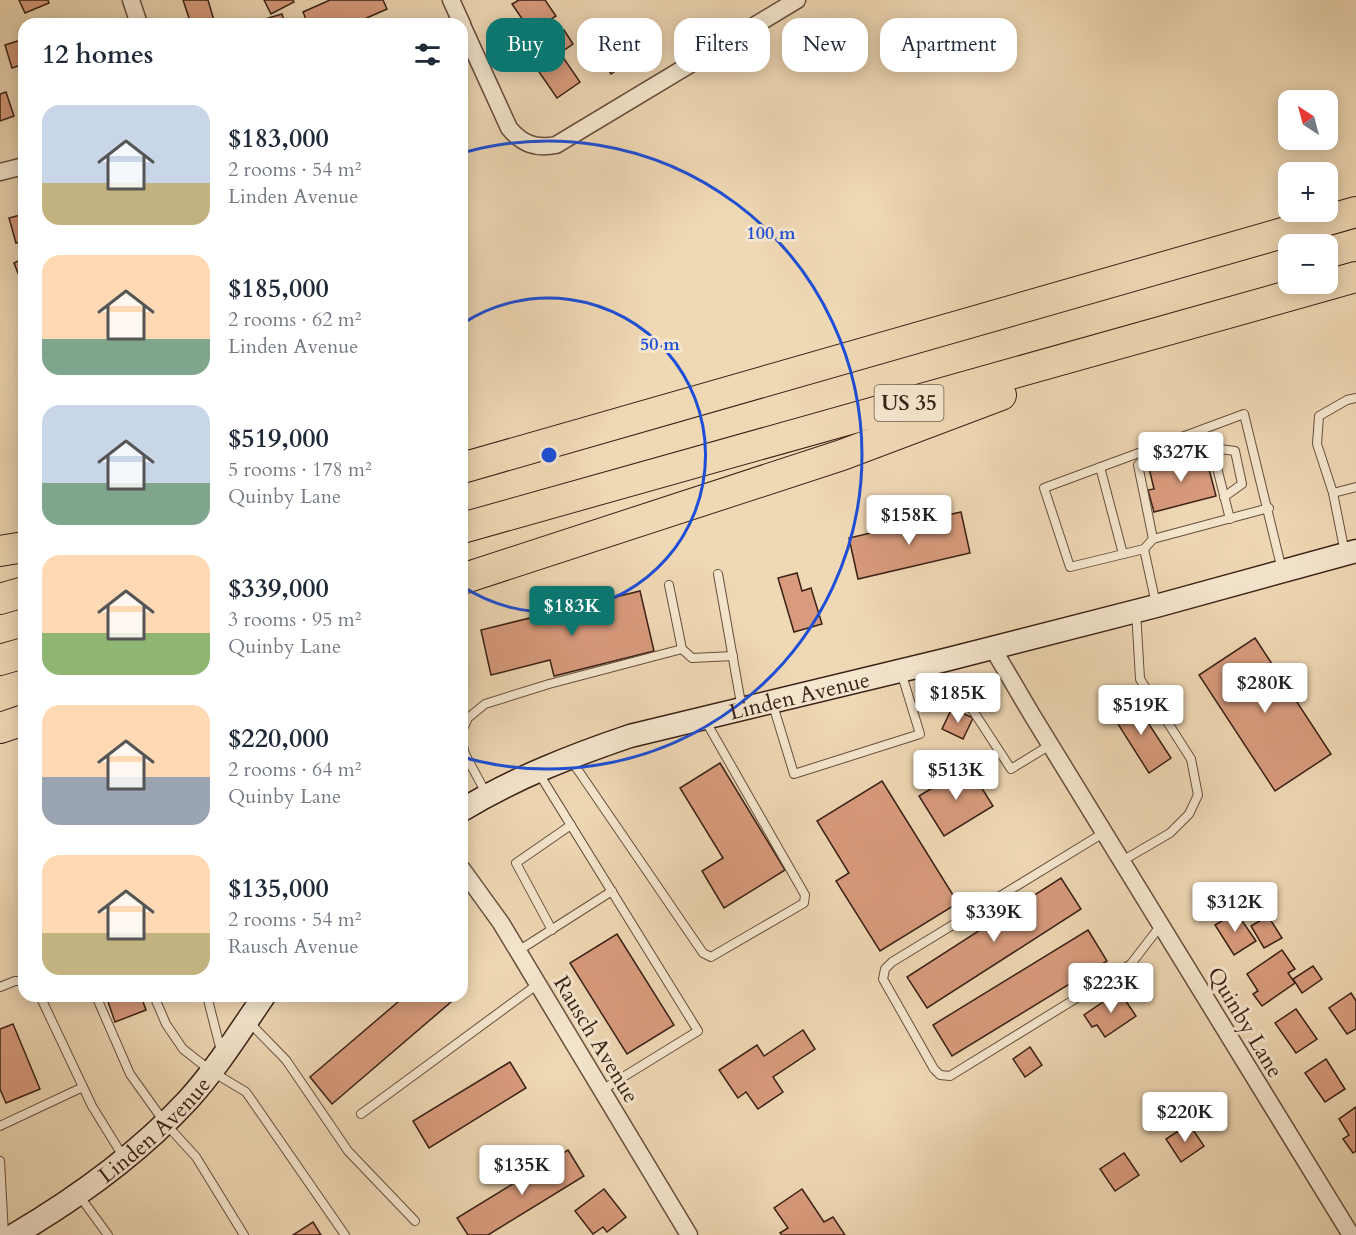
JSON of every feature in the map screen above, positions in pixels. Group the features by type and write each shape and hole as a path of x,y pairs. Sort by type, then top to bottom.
{"highway":[{"name":"US 35","path":"468,466 1356,212"},
{"name":"US 35","path":"468,526 1356,277"},
{"path":"468,577 842,455 1177,328"},
{"path":"468,460 573,436"},
{"path":"0,551 18,548"},
{"path":"0,599 18,594"},
{"path":"0,660 18,655"},
{"path":"0,728 18,722"}],"main road":[{"name":"Linden Avenue","path":"468,806 537,770 630,736 901,671 1146,608 1350,552"},
{"name":"Linden Avenue","path":"14,1235 104,1177 165,1123 217,1063 260,1002"}],"street":[{"path":"131,0 137,18"},
{"path":"451,0 459,18"},
{"path":"468,39 509,128 517,138 530,145 544,147 556,145 797,0"},
{"path":"0,172 18,167"},
{"name":"Quinby Lane","path":"992,647 1351,1235"},
{"name":"Rausch Avenue","path":"468,877 501,923 689,1235"}],"lane":[{"path":"1350,552 1317,444 1319,416 1347,400 1356,398"},
{"path":"1269,508 1153,539 1144,549 1070,567 1044,488 1244,414 1269,508 1282,570"},
{"path":"1153,539 1138,465 1148,454 1210,440 1230,519"},
{"path":"1212,448 1235,451 1242,484 1224,497"},
{"path":"1100,467 1123,554"},
{"path":"1333,493 1356,487"},
{"path":"1122,861 1170,833 1189,814 1198,795 1191,759 1140,679 1146,608 1144,549"},
{"path":"718,574 742,709"},
{"path":"669,585 682,649 692,658 733,656"},
{"path":"468,718 485,704 549,684 682,649"},
{"path":"772,702 794,774 920,734 901,671"},
{"path":"912,707 955,699 968,703 1011,769 1050,745"},
{"path":"569,757 703,953 711,957 804,903 805,895 704,718"},
{"path":"468,760 487,795"},
{"path":"537,770 698,1030 602,1090"},
{"path":"552,930 516,863 571,825"},
{"path":"1105,832 892,962 885,969 883,979 933,1069 940,1075 950,1076 1119,972 1131,964 1161,925"},
{"path":"518,951 612,891"},
{"path":"0,987 18,981"},
{"path":"362,1114 538,984"},
{"path":"43,1002 92,1107 124,1159"},
{"path":"99,1002 130,1074 165,1123 196,1157 243,1235"},
{"path":"157,1002 166,1024 183,1049 217,1063 246,1092 345,1235"},
{"path":"208,1002 217,1063"},
{"path":"247,1020 286,1060 348,1151 415,1221"},
{"path":"0,1126 83,1087"},
{"path":"0,1161 4,1235"},
{"path":"78,1194 108,1235"}],"building":[{"path":"19,0 48,0 49,3 25,13"},
{"path":"183,0 208,0 213,18 189,18"},
{"path":"264,0 293,0 294,2 271,14"},
{"path":"330,0 383,0 387,9 367,18 306,18 303,12"},
{"path":"519,0 545,0 556,16 553,18 522,18 512,4"},
{"path":"282,14 283,18 268,18"},
{"path":"565,32 573,44 565,50"},
{"path":"18,41 18,66 12,68 5,45"},
{"path":"565,60 580,82 557,98 539,72 565,72"},
{"path":"6,92 14,116 0,121 0,94"},
{"path":"18,216 18,242 16,243 9,218"},
{"path":"18,261 18,273 14,263"},
{"path":"1205,454 1216,496 1154,512 1148,490 1154,489 1149,468"},
{"path":"961,512 970,553 858,579 849,538"},
{"path":"797,573 802,591 811,588 822,624 794,632 778,578"},
{"path":"640,591 654,651 554,676 550,660 491,675 481,630"},
{"path":"1255,638 1331,754 1275,791 1199,675"},
{"path":"1132,698 1171,758 1149,773 1111,713"},
{"path":"952,708 973,718 963,739 942,729"},
{"path":"720,763 785,870 724,908 702,871 723,858 680,788"},
{"path":"968,766 993,806 944,836 919,796"},
{"path":"882,781 958,903 880,951 836,881 849,873 817,821"},
{"path":"1061,878 1081,909 927,1008 907,977"},
{"path":"1236,912 1256,941 1234,955 1215,925"},
{"path":"1268,916 1282,938 1264,948 1251,926"},
{"path":"1088,930 1107,961 952,1056 933,1025"},
{"path":"617,934 674,1025 627,1054 570,963"},
{"path":"1282,950 1295,969 1288,973 1295,983 1262,1006 1253,994 1258,991 1247,974"},
{"path":"1313,966 1322,979 1302,993 1293,979"},
{"path":"1119,991 1136,1016 1105,1037 1097,1025 1092,1027 1084,1015"},
{"path":"1351,993 1356,1001 1356,1029 1347,1034 1329,1008"},
{"path":"108,1002 143,1002 146,1010 115,1022"},
{"path":"398,1002 451,1002 332,1104 310,1077"},
{"path":"1296,1009 1317,1039 1296,1053 1275,1023"},
{"path":"13,1024 40,1089 6,1103 0,1089 0,1029"},
{"path":"803,1030 815,1049 773,1077 783,1092 758,1109 746,1092 738,1098 719,1070 757,1045 764,1056"},
{"path":"1030,1047 1042,1065 1025,1077 1013,1059"},
{"path":"1326,1059 1345,1089 1325,1102 1305,1073"},
{"path":"510,1062 526,1088 429,1148 413,1121"},
{"path":"1356,1107 1356,1151 1353,1153 1343,1139 1349,1135 1339,1119"},
{"path":"1189,1124 1204,1146 1181,1162 1166,1139"},
{"path":"568,1150 584,1176 488,1235 468,1235 457,1218"},
{"path":"1124,1153 1139,1175 1115,1191 1100,1169"},
{"path":"604,1189 626,1217 607,1232 603,1227 593,1234 575,1211"},
{"path":"802,1189 824,1222 833,1217 845,1235 782,1235 780,1233 788,1228 774,1208"},
{"path":"313,1222 321,1235 293,1235"}]}
